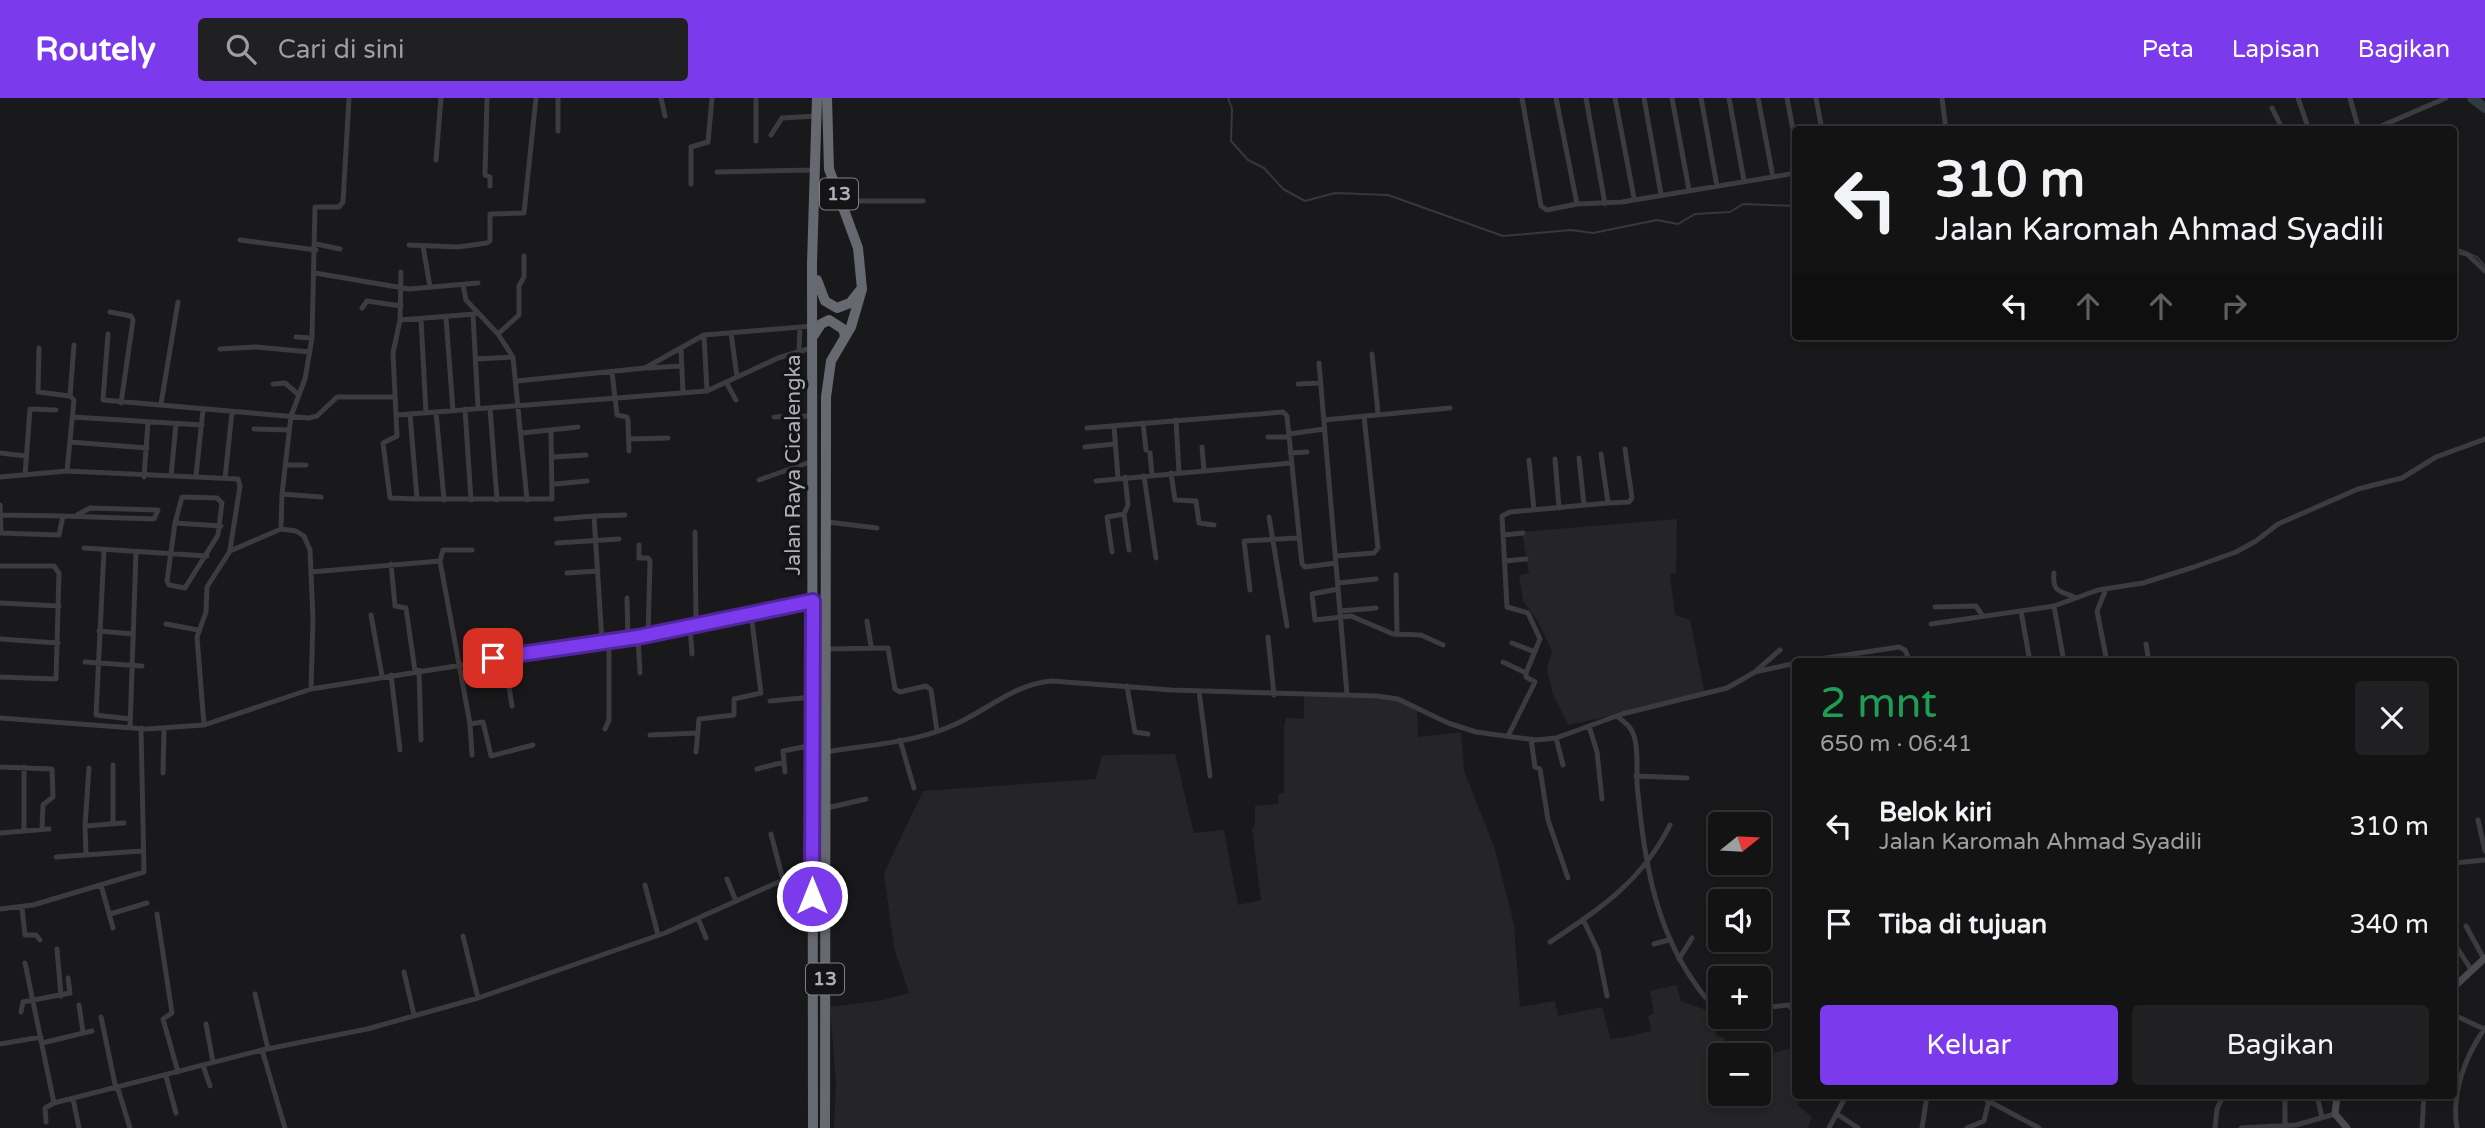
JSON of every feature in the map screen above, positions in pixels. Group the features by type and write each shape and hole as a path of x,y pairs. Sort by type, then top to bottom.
{"highway":[{"name":"13","path":"812,264 817,98"},
{"name":"13","path":"827,98 829,169 858,248 862,289"},
{"path":"812,264 820,293 832,306 850,303 862,289"},
{"name":"Jalan Raya Cicalengka","path":"812,264 813,1128"},
{"name":"Jalan Raya Cicalengka","path":"825,1128 827,386 831,361 858,309 862,289"},
{"path":"812,343 821,324 829,320 843,329 845,336"},
{"path":"812,793 827,793"}],"street":[{"path":"281,529 290,416 299,395 312,338 316,206 339,206 343,202 349,98"},
{"path":"436,160 441,98"},
{"path":"487,98 485,175 490,176 490,186"},
{"path":"410,246 458,247 487,243 490,241 490,214 524,213 536,98"},
{"path":"558,98 558,131"},
{"path":"661,98 665,116"},
{"path":"691,184 691,147 708,142 712,98"},
{"path":"756,98 756,141"},
{"path":"1522,98 1541,206 1553,210 1577,204 1605,204 1792,174"},
{"path":"1556,98 1577,204"},
{"path":"1586,98 1605,204"},
{"path":"1615,98 1634,198"},
{"path":"1644,98 1661,194"},
{"path":"1672,98 1689,190"},
{"path":"1701,98 1717,186"},
{"path":"1729,98 1744,181"},
{"path":"1758,98 1773,177"},
{"path":"1787,98 1792,126"},
{"path":"1816,98 1821,126"},
{"path":"1942,98 1946,126"},
{"path":"2298,98 2308,126"},
{"path":"2350,98 2358,126"},
{"path":"2382,126 2446,98"},
{"path":"2272,108 2281,126"},
{"path":"771,135 782,118 817,116"},
{"path":"717,172 814,170"},
{"path":"841,201 923,201"},
{"path":"240,240 340,249"},
{"path":"423,246 430,287"},
{"path":"2457,252 2467,254 2485,271"},
{"path":"498,334 519,314 524,256"},
{"path":"401,272 400,320 393,353 396,437 383,443 391,500 552,499 555,484 551,430"},
{"path":"316,273 401,288 478,283"},
{"path":"463,285 466,300 476,314 498,334 513,357 527,500"},
{"path":"362,308 368,301 401,306"},
{"path":"161,404 178,302"},
{"path":"110,312 131,316 133,320 121,402"},
{"path":"400,320 476,314"},
{"path":"476,314 478,408"},
{"path":"446,317 453,411"},
{"path":"421,319 426,413"},
{"path":"645,368 704,335 813,326"},
{"path":"800,327 800,351"},
{"path":"731,333 737,377"},
{"path":"108,334 103,400 290,416 317,415 337,397 395,397"},
{"path":"704,335 708,391"},
{"path":"296,337 312,338"},
{"path":"397,415 708,391 800,351 812,343"},
{"path":"70,397 74,345"},
{"path":"219,349 256,346 310,352"},
{"path":"39,348 38,392 70,397 74,401 67,471"},
{"path":"681,349 683,393"},
{"path":"1372,354 1378,413"},
{"path":"476,359 513,357"},
{"path":"1319,363 1347,695"},
{"path":"517,381 680,366"},
{"path":"612,372 618,417 628,418 629,451"},
{"path":"273,384 285,383 299,395"},
{"path":"1298,384 1320,383"},
{"path":"727,384 736,400"},
{"path":"25,475 30,408 56,410"},
{"path":"490,408 497,500"},
{"path":"1324,420 1450,408"},
{"path":"465,409 471,500"},
{"path":"196,476 203,410"},
{"path":"225,478 232,412"},
{"path":"436,412 444,500"},
{"path":"1087,428 1283,412 1287,416 1303,566 1374,553 1378,548 1364,416"},
{"path":"410,414 417,499"},
{"path":"73,416 202,425"},
{"path":"774,417 812,416"},
{"path":"1176,419 1179,473"},
{"path":"144,477 148,422"},
{"path":"1143,423 1152,475"},
{"path":"171,476 176,424"},
{"path":"1114,426 1121,478 1128,505 1124,514 1129,550"},
{"path":"522,433 578,428"},
{"path":"254,429 289,430"},
{"path":"1268,437 1324,429"},
{"path":"629,439 668,438"},
{"path":"1931,624 2054,606 2074,597 2143,583 2229,555 2256,541 2278,524 2358,489 2402,478 2436,457 2485,439"},
{"path":"70,442 147,448"},
{"path":"1085,447 1115,444"},
{"path":"1202,447 1204,470"},
{"path":"1508,736 1535,682 1526,677 1526,673 1540,639 1528,612 1507,607 1503,516 1506,513 1629,502 1632,498 1625,449"},
{"path":"1290,453 1307,452"},
{"path":"0,453 26,456"},
{"path":"1601,454 1608,503"},
{"path":"553,457 586,456"},
{"path":"1579,458 1584,505"},
{"path":"1555,459 1559,508"},
{"path":"1529,460 1534,510"},
{"path":"759,480 813,461"},
{"path":"1096,481 1291,463"},
{"path":"285,465 306,465"},
{"path":"0,477 67,471 144,477 196,476 238,479 240,484 230,551 207,587 206,612 198,630 204,724"},
{"path":"1171,473 1175,500 1196,501 1200,525 1214,525"},
{"path":"1144,476 1156,558"},
{"path":"555,484 587,481"},
{"path":"282,494 321,497"},
{"path":"184,496 220,500 221,526 207,556 185,588 168,583 169,553 184,496"},
{"path":"0,505 0,533 59,535 62,516"},
{"path":"120,508 121,517"},
{"path":"1,515 156,519 158,510 84,509 77,515"},
{"path":"1112,552 1107,517 1124,514"},
{"path":"556,519 625,515"},
{"path":"594,516 602,641"},
{"path":"1269,517 1287,626"},
{"path":"828,522 877,528"},
{"path":"175,523 221,526"},
{"path":"230,551 281,529 296,531 304,536 310,550 312,572 311,690"},
{"path":"692,654 695,532"},
{"path":"1503,535 1523,533"},
{"path":"1250,590 1244,541 1298,538"},
{"path":"557,543 619,539"},
{"path":"639,545 639,558 648,558 650,561 648,635"},
{"path":"84,548 207,556"},
{"path":"104,550 96,717 130,719"},
{"path":"472,550 443,550 440,561 470,724 472,755"},
{"path":"130,728 136,552"},
{"path":"1504,561 1526,559"},
{"path":"312,572 440,561"},
{"path":"391,564 396,606 406,608 417,670 421,740"},
{"path":"0,565 54,566 59,573 56,679 0,677"},
{"path":"567,573 598,571"},
{"path":"2054,573 2056,590 2060,594 2074,597"},
{"path":"1396,575 1397,635"},
{"path":"1376,579 1338,586 1311,595 1315,620 1376,608"},
{"path":"2106,589 2098,611 2106,658"},
{"path":"628,598 628,638"},
{"path":"0,718 130,728 204,724 311,690 417,670 638,637 813,601"},
{"path":"0,603 59,606"},
{"path":"1935,607 1976,606 1982,615"},
{"path":"2054,606 2063,658"},
{"path":"2021,611 2029,658"},
{"path":"696,752 699,719 734,715 734,699 761,693 751,614"},
{"path":"1341,614 1356,617 1397,635 1421,635 1443,645"},
{"path":"372,615 382,677"},
{"path":"867,621 871,646"},
{"path":"166,624 198,630"},
{"path":"99,631 133,634"},
{"path":"638,637 640,673"},
{"path":"1268,637 1274,695"},
{"path":"0,639 58,643"},
{"path":"605,729 609,720 609,640"},
{"path":"1512,643 1535,652"},
{"path":"2146,644 2148,658"},
{"path":"827,649 871,646 888,648 897,691 926,686 931,690 937,731"},
{"path":"1823,658 1899,646 1905,650 1908,658"},
{"path":"1755,673 1780,650"},
{"path":"504,656 512,706"},
{"path":"85,662 142,666"},
{"path":"1503,662 1526,673"},
{"path":"827,752 937,731 1037,682 1398,699 1448,723 1476,732 1531,739 1556,738 1617,716 1727,688 1755,673 1792,664"},
{"path":"391,675 400,750"},
{"path":"1127,686 1135,732 1148,734"},
{"path":"1199,691 1210,776"},
{"path":"770,701 813,696"},
{"path":"1617,716 1634,733 1636,776 1648,864 1669,940 1708,1000"},
{"path":"470,724 483,722 491,756 533,745"},
{"path":"1589,726 1597,752 1602,799"},
{"path":"0,909 22,908 143,873 141,728"},
{"path":"163,773 164,728"},
{"path":"650,735 696,733"},
{"path":"1556,738 1563,765"},
{"path":"1531,739 1535,767 1540,769 1548,820 1568,878"},
{"path":"900,740 914,788"},
{"path":"785,772 783,751 813,745"},
{"path":"757,769 784,762"},
{"path":"113,765 113,824"},
{"path":"0,767 49,768 53,771 53,797 42,807 42,829"},
{"path":"24,767 24,831"},
{"path":"86,855 89,768"},
{"path":"1636,776 1687,778"},
{"path":"827,807 866,799"},
{"path":"2478,820 2485,851"},
{"path":"85,826 124,823"},
{"path":"1550,942 1612,900 1648,864 1670,825"},
{"path":"0,833 49,829"},
{"path":"771,834 783,880"},
{"path":"56,857 142,851"},
{"path":"2457,863 2485,860"},
{"path":"46,1122 45,1108 54,1103 478,998 658,935 783,880 812,872"},
{"path":"727,879 736,901"},
{"path":"101,885 113,928"},
{"path":"645,885 658,935"},
{"path":"110,914 147,902"},
{"path":"22,908 25,935 36,935 40,940"},
{"path":"157,914 172,1013 163,1019 178,1072"},
{"path":"698,918 706,938"},
{"path":"1583,919 1598,951 1607,996"},
{"path":"2457,984 2485,958 2466,926"},
{"path":"463,936 478,998"},
{"path":"1679,959 1692,938"},
{"path":"1654,944 1669,940"},
{"path":"2457,948 2472,971"},
{"path":"57,949 61,996"},
{"path":"25,963 54,1103"},
{"path":"404,972 414,1015"},
{"path":"21,1012 22,1003 71,992 68,978"},
{"path":"255,994 265,1050 285,1128"},
{"path":"1771,1006 1789,1004 1792,1008"},
{"path":"79,1005 83,1032"},
{"path":"2457,1015 2485,1028 2457,1085"},
{"path":"101,1017 117,1089 130,1128"},
{"path":"206,1024 213,1062"},
{"path":"0,1044 92,1031"},
{"path":"203,1065 210,1086"},
{"path":"166,1076 176,1113"},
{"path":"73,1098 79,1128"},
{"path":"1829,1128 1844,1099"},
{"path":"1922,1128 1927,1099"},
{"path":"2215,1128 2217,1109 2222,1099"},
{"path":"2285,1099 2285,1126"},
{"path":"2318,1099 2322,1117"},
{"path":"2337,1099 2335,1114 2347,1128"},
{"path":"2421,1128 2424,1099"},
{"path":"2455,1099 2457,1128"},
{"path":"1967,1128 1984,1121 1989,1100 2039,1128"},
{"path":"1837,1114 1858,1128"},
{"path":"2241,1128 2297,1126 2335,1114"}],"shaded area":[{"path":"1677,519 1676,573 1670,575 1675,615 1690,620 1705,696 1568,725 1553,695 1547,668 1552,651 1537,620 1523,601 1519,575 1529,573 1522,532"},
{"path":"1304,696 1393,699 1417,709 1418,737 1461,732 1464,771 1495,849 1514,924 1520,1007 1555,1001 1558,1016 1602,1007 1611,1039 1651,1031 1648,1016 1654,1013 1650,991 1676,985 1681,1001 1708,1011 1708,1029 1715,1029 1717,1036 1723,1037 1726,1043 1708,1043 1708,1106 1771,1106 1771,1054 1792,1048 1792,1099 1799,1099 1798,1106 1812,1117 1808,1128 834,1128 836,1084 830,1007 883,1000 909,993 894,948 884,873 923,791 1096,779 1102,755 1175,754 1194,833 1224,830 1238,905 1261,900 1252,829 1255,824 1255,806 1278,804 1278,795 1284,792 1286,718 1304,719"}],"waterway":[{"path":"1228,98 1232,109 1231,141 1248,160 1264,168 1283,189 1305,201 1335,193 1388,195 1503,236 1571,230 1593,233 1657,220 1678,224 1695,214 1730,212 1743,204 1792,206"},
{"path":"2472,98 2485,108"},
{"path":"2457,248 2477,257 2485,266"}],"route":[{"path":"493,658 638,637 813,601 812,896"}]}
